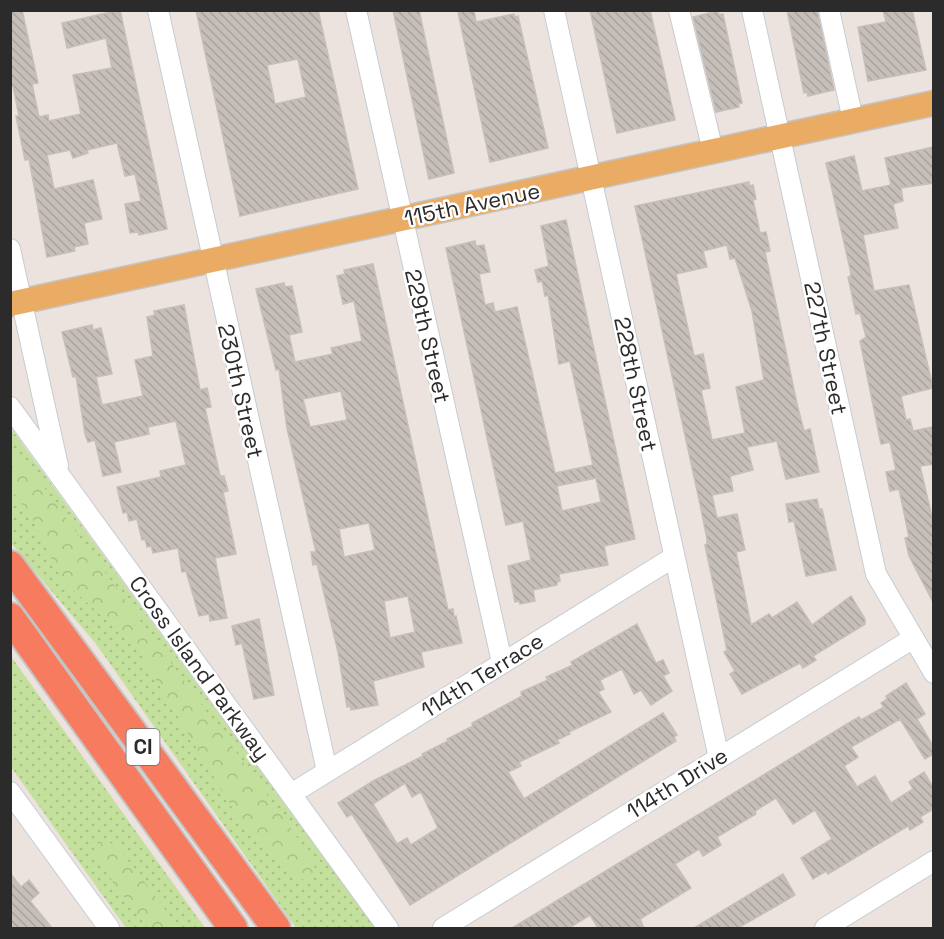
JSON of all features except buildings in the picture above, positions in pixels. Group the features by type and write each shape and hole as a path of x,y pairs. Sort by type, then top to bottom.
{"highway":[{"name":"CI","path":"10,565 276,928"},
{"name":"CI","path":"10,617 233,928"}],"main road":[{"name":"115th Avenue","path":"16,303 933,103"}],"street":[{"name":"230th Street","path":"158,10 327,771"},
{"name":"229th Street","path":"356,10 502,662"},
{"name":"228th Street","path":"554,10 719,758"},
{"path":"679,10 713,151"},
{"name":"227th Street","path":"752,10 876,574 933,673"},
{"path":"830,10 854,120"},
{"path":"10,249 16,303 60,475"},
{"name":"Cross Island Parkway","path":"10,407 388,928"},
{"name":"114th Terrace","path":"291,794 674,557"},
{"name":"114th Drive","path":"443,928 912,639"},
{"path":"10,792 109,928"},
{"path":"825,928 933,861"}],"green space":[{"path":"10,427 375,928 296,928 96,644 11,543"},
{"path":"10,454 23,457 315,863 312,885 280,865 234,811 137,648 61,579 33,520 11,489"},
{"path":"10,655 205,928 126,928 11,767"},
{"path":"103,839 118,847 179,928 148,928 114,884 94,848"}]}
